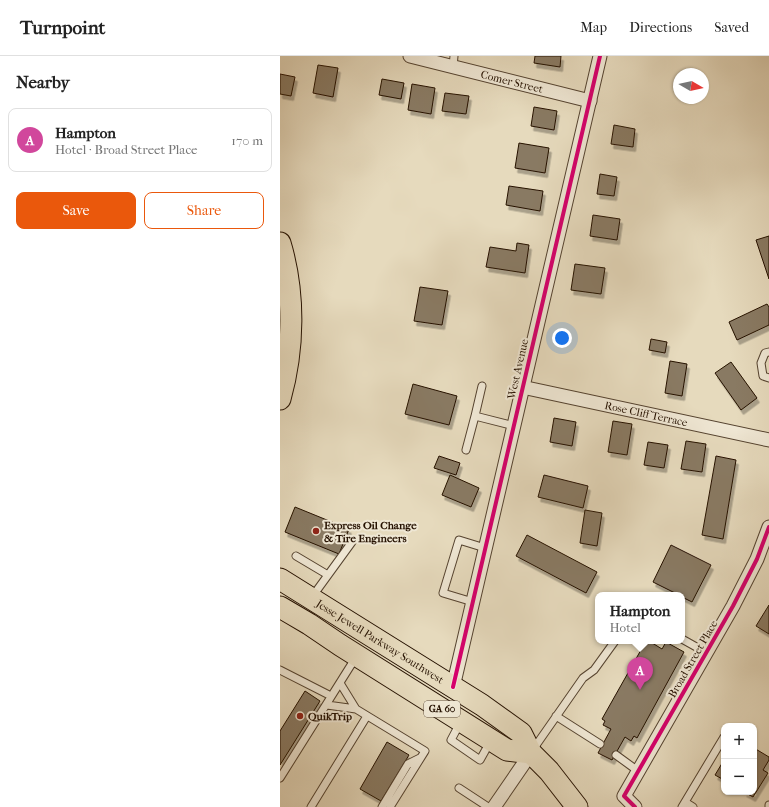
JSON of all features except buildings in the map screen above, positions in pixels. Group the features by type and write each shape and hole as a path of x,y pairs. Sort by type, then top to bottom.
{"main road":[{"path":"280,243 285,260 291,306 289,351 280,399"},
{"path":"288,561 294,580 307,596"},
{"name":"Jesse Jewell Parkway Southwest","path":"280,579 453,687 521,732 531,753 549,771 577,807"},
{"name":"Jesse Jewell Parkway Southwest","path":"280,607 507,750 531,753"}],"street":[{"name":"Comer Street","path":"410,56 453,61 590,101"},
{"name":"West Avenue","path":"453,687 600,56"},
{"name":"Rose Cliff Terrace","path":"522,388 769,440"},
{"name":"Broad Street Place","path":"635,807 624,796 737,600 757,559 769,527"},
{"path":"494,807 531,753"}],"lane":[{"path":"769,352 765,353 761,363 762,376 769,378"},
{"path":"466,450 482,386"},
{"path":"475,416 514,426"},
{"path":"472,602 443,593 459,540 485,548"},
{"path":"307,596 328,574 352,542"},
{"path":"288,561 328,574"},
{"path":"685,642 706,653"},
{"path":"531,753 583,678 594,670 613,644"},
{"path":"280,778 357,656"},
{"path":"280,680 282,671 331,696"},
{"path":"340,683 356,709"},
{"path":"327,705 356,709 425,750 390,807"},
{"path":"311,807 367,716"},
{"path":"556,716 600,744"},
{"path":"693,807 684,805 721,742"},
{"path":"616,755 638,771"},
{"path":"382,807 408,764 420,758"},
{"path":"459,788 488,807"}],"cycle path":[{"path":"453,687 600,56"},
{"path":"635,807 624,796 733,606 757,559 769,527"}],"place":[{"name":"Express Oil Change & Tire Engineers","path":"316,531"},
{"name":"Hampton","path":"640,690"},
{"name":"QuikTrip","path":"300,716"}]}
